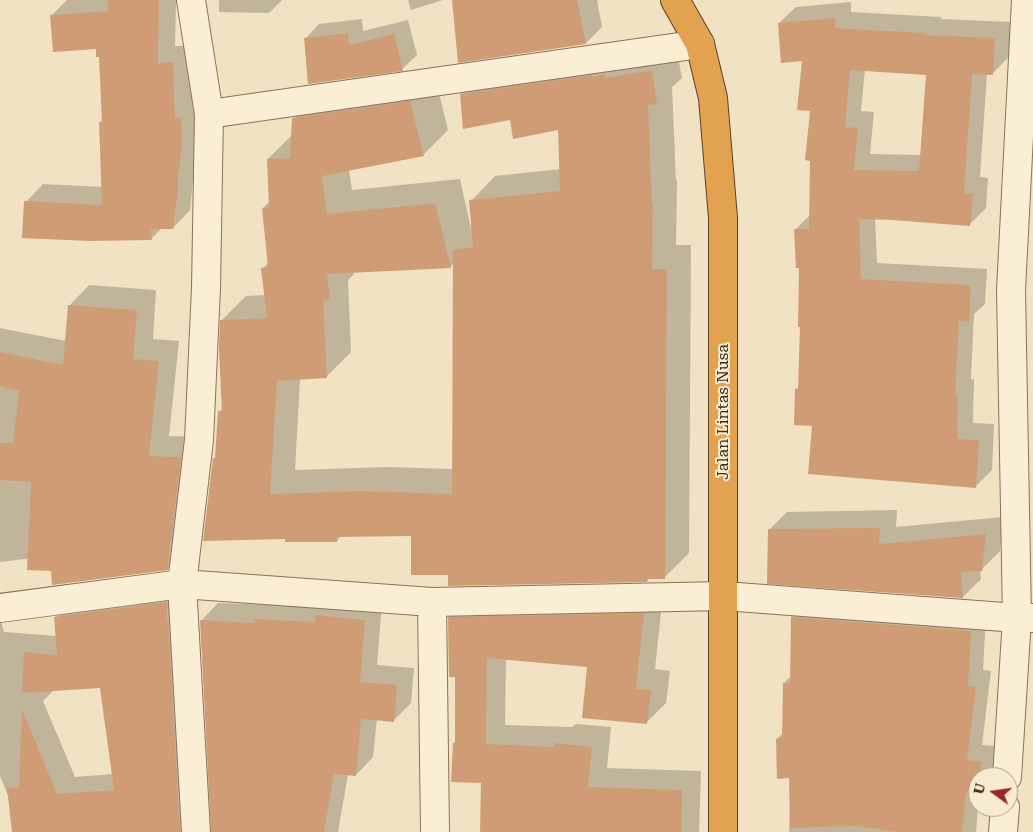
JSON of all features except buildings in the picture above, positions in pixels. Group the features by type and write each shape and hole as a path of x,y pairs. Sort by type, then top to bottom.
{"highway":[{"name":"Jalan Lintas Nusa","path":"675,0 700,44 713,98 723,218 723,832"}],"street":[{"path":"191,0 208,114 206,288 199,440 182,584 196,832"},
{"path":"1007,767 1025,618 1022,289 1026,0"},
{"path":"208,114 700,44"},
{"path":"0,608 182,584 432,602 724,596 1025,618"},
{"path":"432,602 435,832"},
{"path":"1003,832 1004,817"}]}
